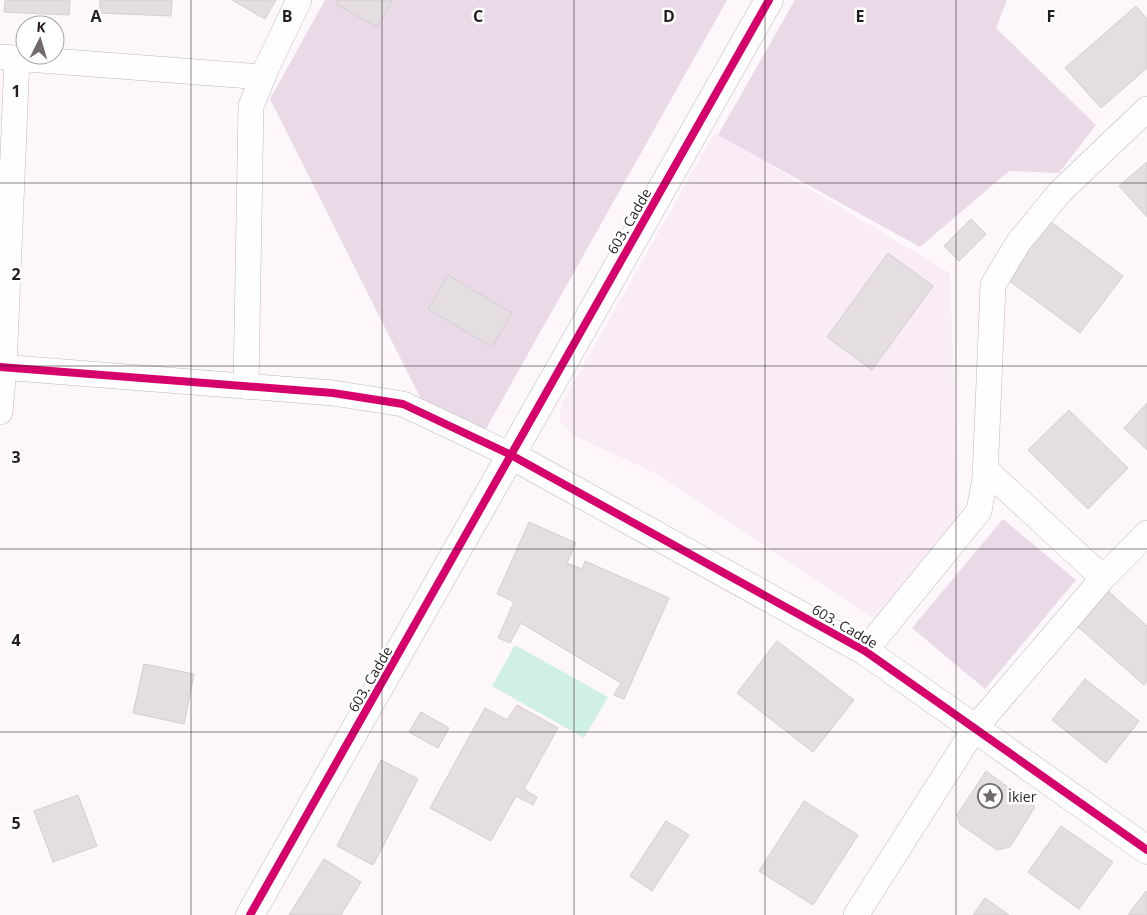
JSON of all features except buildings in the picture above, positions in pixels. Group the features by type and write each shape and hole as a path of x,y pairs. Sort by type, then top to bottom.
{"street":[{"path":"246,386 251,106 299,0"},
{"name":"603. Cadde","path":"250,915 769,0"},
{"path":"0,412 8,58 263,77"},
{"path":"865,650 979,511 985,469 993,285 1018,243 1060,192 1147,109"},
{"path":"2,367 333,393 403,404 511,455"},
{"name":"603. Cadde","path":"511,455 865,650 1147,850"},
{"path":"985,469 1102,578"},
{"path":"856,915 975,728 1102,578 1147,533"}],"shaded area":[{"path":"325,0 727,0 483,434 425,407 270,99"},
{"path":"795,0 1007,0 996,28 1096,125 1059,173 1009,171 920,247 718,135"},
{"path":"715,132 950,273 959,522 880,623 661,476 573,435 560,421 561,405"},
{"path":"1003,519 1076,580 985,689 912,628"},
{"path":"515,645 608,697 584,738 492,686"}],"cycle path":[{"path":"250,915 769,0"},
{"path":"0,367 333,393 403,404 511,455 865,651 1147,850"}],"place":[{"name":"İkier","path":"990,796"}]}
